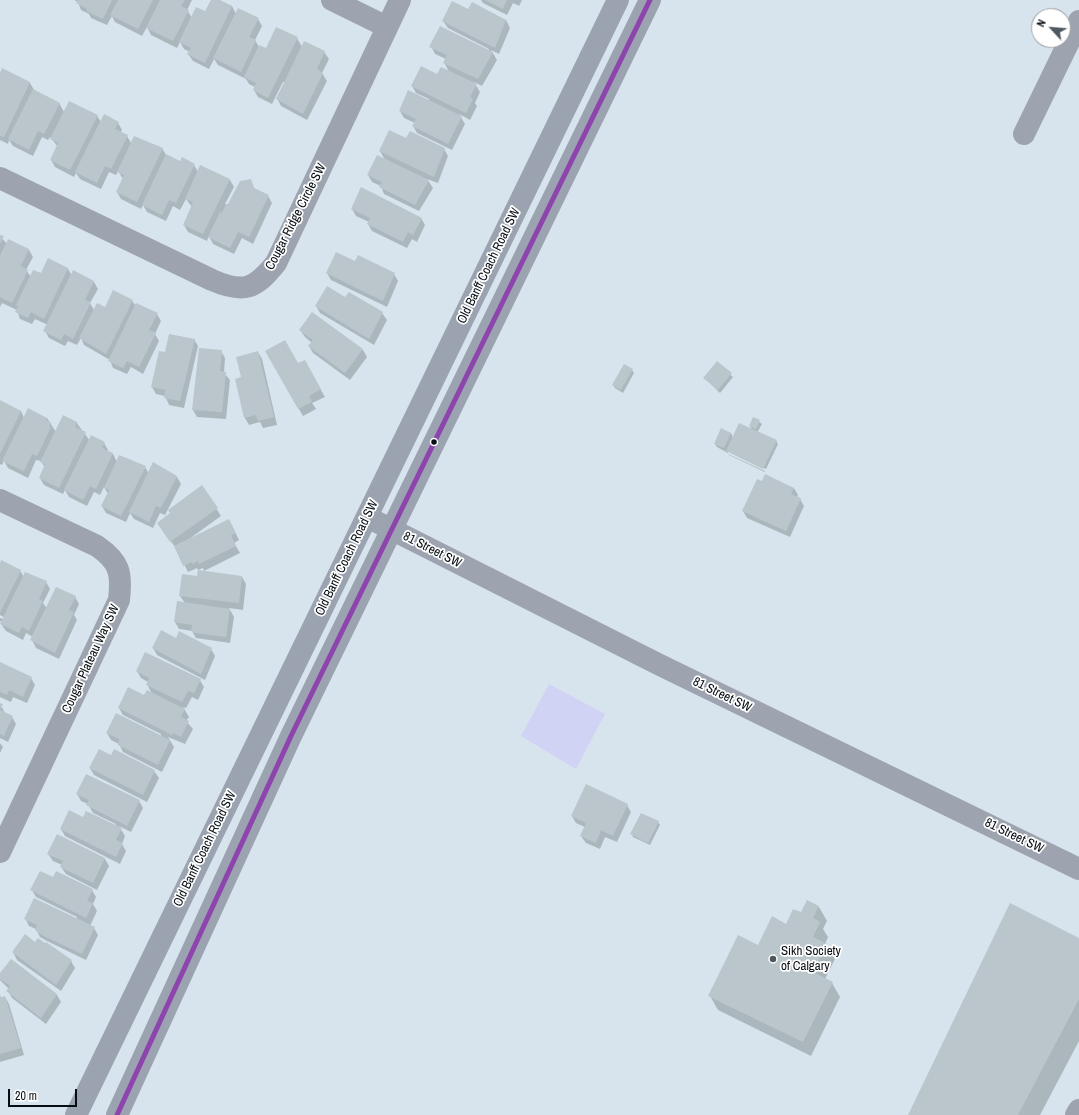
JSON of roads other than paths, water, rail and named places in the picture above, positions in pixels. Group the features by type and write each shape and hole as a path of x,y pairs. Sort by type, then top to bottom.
{"main road":[{"name":"Old Banff Coach Road SW","path":"76,1115 618,0"},
{"path":"117,1115 291,736 650,0"}],"street":[{"path":"332,0 387,27"},
{"name":"Cougar Ridge Circle SW","path":"0,178 212,280 228,287 248,288 263,279 276,263 400,0"},
{"path":"1024,134 1079,21"},
{"name":"Cougar Plateau Way SW","path":"0,500 102,549 111,556 118,567 121,583 119,600 0,852"},
{"name":"81 Street SW","path":"367,517 660,665 1079,869"},
{"path":"1076,1115 1079,1110"}],"place":[{"name":"Sikh Society of Calgary","path":"773,959"}]}
